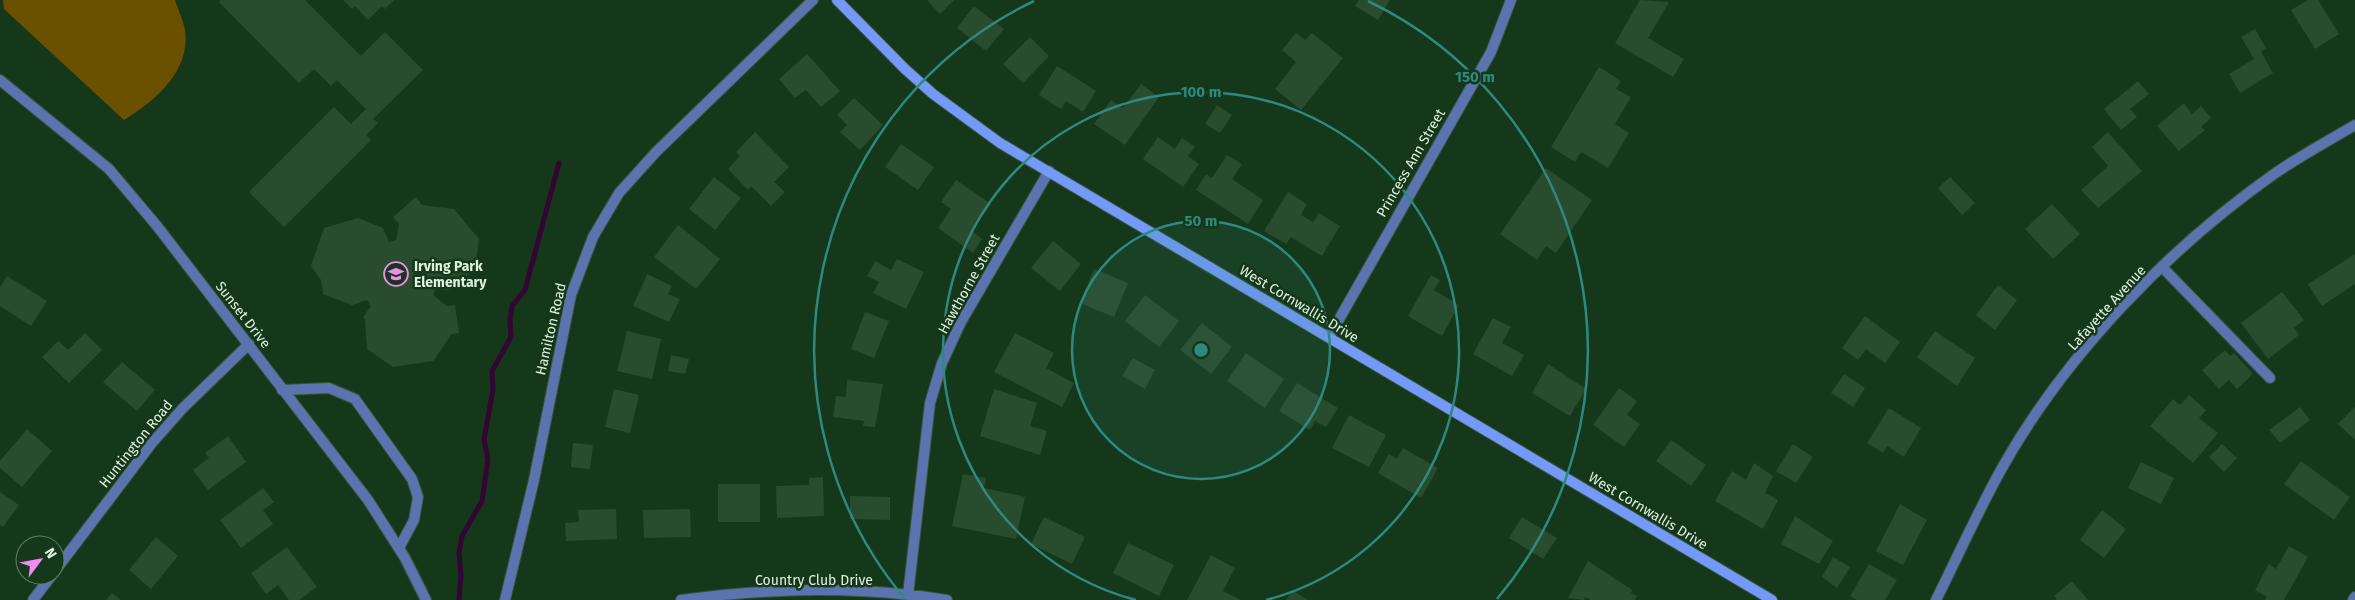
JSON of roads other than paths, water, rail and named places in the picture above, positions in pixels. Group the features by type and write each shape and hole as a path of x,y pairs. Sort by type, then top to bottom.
{"street":[{"name":"Hamilton Road","path":"506,600 534,480 571,294 593,237 619,193 644,166 813,0"},
{"name":"West Cornwallis Drive","path":"837,0 905,69 933,94 1000,143 1772,600"},
{"name":"Princess Ann Street","path":"1329,337 1490,52 1511,0"},
{"name":"Sunset Drive","path":"0,80 109,169 248,344 282,390 334,453 399,548 426,600"},
{"name":"Lafayette Avenue","path":"1936,600 2003,467 2047,400 2100,331 2162,267 2215,219 2275,173 2355,125"},
{"name":"Hawthorne Street","path":"908,595 930,403 942,363 961,322 1049,171"},
{"path":"2162,267 2270,378"},
{"name":"Huntington Road","path":"65,558 152,443 182,409 248,344"},
{"path":"282,390 329,388 355,399 412,479 418,497 414,520 399,548"},
{"path":"33,600 44,585"},
{"name":"Country Club Drive","path":"681,600 730,594 828,591 908,595 947,600"}],"waterway":[{"path":"459,600 461,574 459,553 462,536 482,501 488,459 484,440 493,390 492,371 511,337 510,320 512,306 525,290 559,163"}],"place":[{"name":"Irving Park Elementary","path":"396,274"}]}
